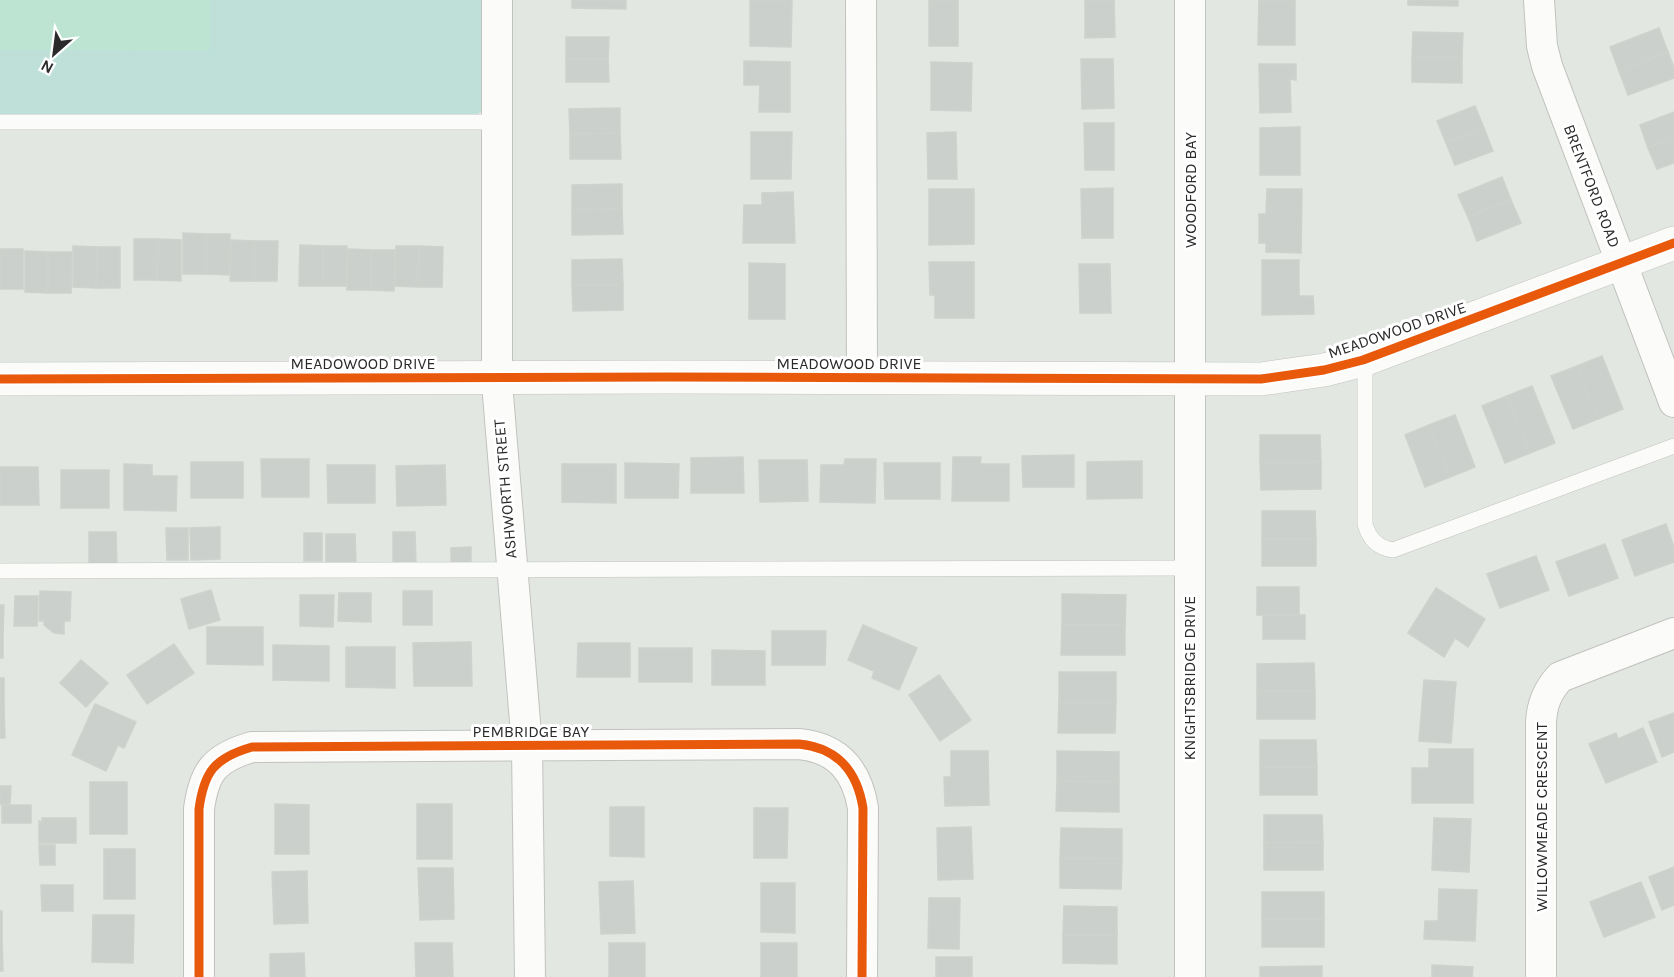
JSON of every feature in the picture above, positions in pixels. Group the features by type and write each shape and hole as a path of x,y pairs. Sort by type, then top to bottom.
{"street":[{"name":"ASHWORTH STREET","path":"497,0 497,378 499,425 527,746 530,977"},
{"path":"861,0 862,378"},
{"name":"WOODFORD BAY","path":"1190,0 1190,379"},
{"name":"BRENTFORD ROAD","path":"1539,0 1542,46 1547,66 1674,402"},
{"name":"MEADOWOOD DRIVE","path":"0,379 1250,379 1289,376 1365,359 1674,243"},
{"name":"KNIGHTSBRIDGE DRIVE","path":"1190,379 1190,977"},
{"name":"WILLOWMEADE CRESCENT","path":"1541,977 1541,722 1545,698 1551,686 1560,677 1674,633"},
{"name":"PEMBRIDGE BAY","path":"199,977 199,809 202,788 207,775 218,762 230,755 252,747 799,744 813,746 835,755 857,782 863,808 862,977"}],"lane":[{"path":"0,122 497,122"},
{"path":"1365,359 1365,524 1367,532 1375,542 1386,549 1393,550 1674,447"},
{"path":"0,571 1189,568"}],"shaded area":[{"path":"0,0 483,0 484,108 476,116 0,116"}],"green space":[{"path":"0,0 210,0 210,51 0,50"}],"building":[{"path":"572,0 626,0 626,9 572,8"},
{"path":"750,0 792,0 791,47 750,46"},
{"path":"929,0 958,0 958,46 929,46"},
{"path":"1085,0 1114,0 1115,37 1085,38"},
{"path":"1259,0 1295,0 1295,45 1258,45"},
{"path":"1408,0 1458,0 1458,6 1408,5"},
{"path":"1659,28 1668,52 1619,71 1610,47"},
{"path":"1413,32 1463,33 1462,58 1412,57"},
{"path":"566,37 609,37 608,59 566,59"},
{"path":"1668,52 1674,68 1674,78 1628,95 1619,71"},
{"path":"1412,57 1462,58 1462,83 1412,82"},
{"path":"566,59 608,59 609,82 566,82"},
{"path":"1081,59 1113,59 1114,108 1082,109"},
{"path":"744,61 790,62 790,112 759,112 760,85 744,85"},
{"path":"931,62 972,63 971,111 931,110"},
{"path":"1259,64 1296,64 1296,80 1290,79 1291,112 1260,113"},
{"path":"1475,106 1484,128 1446,143 1437,121"},
{"path":"620,108 620,133 570,134 569,109"},
{"path":"1674,112 1674,137 1648,148 1640,125"},
{"path":"1084,123 1114,123 1114,170 1085,170"},
{"path":"1300,127 1300,175 1260,175 1260,128"},
{"path":"1484,128 1493,151 1455,165 1446,143"},
{"path":"751,132 792,132 791,179 751,179"},
{"path":"956,132 957,179 928,179 927,133"},
{"path":"620,133 621,159 570,159 570,134"},
{"path":"1674,137 1674,163 1657,169 1648,148"},
{"path":"1502,177 1511,200 1468,217 1458,195"},
{"path":"622,184 622,209 572,210 572,185"},
{"path":"1113,188 1113,238 1082,238 1081,189"},
{"path":"929,189 974,189 974,244 929,245"},
{"path":"1267,189 1302,189 1301,253 1266,252 1266,243 1259,243 1259,214 1266,214"},
{"path":"793,192 795,243 743,243 744,205 762,205 762,193"},
{"path":"1511,200 1521,223 1477,241 1468,217"},
{"path":"622,209 623,234 572,235 572,210"},
{"path":"183,233 206,234 206,274 183,274"},
{"path":"206,234 230,234 229,275 206,274"},
{"path":"134,239 158,239 157,280 134,280"},
{"path":"158,239 181,240 181,281 157,280"},
{"path":"231,240 254,241 254,281 230,281"},
{"path":"254,241 278,241 277,281 254,281"},
{"path":"300,245 323,246 323,286 299,286"},
{"path":"73,246 97,247 96,288 73,287"},
{"path":"323,246 347,246 346,286 323,286"},
{"path":"396,246 419,246 418,287 395,286"},
{"path":"419,246 443,247 442,287 418,287"},
{"path":"97,247 120,247 120,288 96,288"},
{"path":"0,249 23,249 23,289 0,289"},
{"path":"348,249 371,250 371,290 347,290"},
{"path":"371,250 395,250 394,291 371,290"},
{"path":"25,251 48,252 48,293 25,292"},
{"path":"48,252 72,252 71,293 48,293"},
{"path":"622,259 623,285 572,285 572,260"},
{"path":"1262,260 1299,260 1299,296 1313,296 1314,314 1262,315"},
{"path":"929,262 974,262 974,318 935,318 935,295 930,295"},
{"path":"749,263 785,264 785,319 749,319"},
{"path":"1079,264 1110,264 1111,313 1080,313"},
{"path":"572,285 623,285 623,310 573,311"},
{"path":"1602,356 1623,409 1598,419 1577,366"},
{"path":"1577,366 1598,419 1573,429 1551,376"},
{"path":"1532,386 1555,443 1530,453 1507,396"},
{"path":"1507,396 1530,453 1505,463 1482,406"},
{"path":"1455,415 1475,467 1450,477 1429,425"},
{"path":"1429,425 1450,477 1425,487 1405,435"},
{"path":"1260,435 1320,435 1321,462 1260,463"},
{"path":"1074,455 1074,487 1023,487 1022,456"},
{"path":"743,457 744,493 691,493 691,458"},
{"path":"953,457 981,457 980,464 1009,464 1009,501 952,501"},
{"path":"261,459 309,459 309,497 262,497"},
{"path":"845,459 876,459 875,503 820,502 821,465 844,465"},
{"path":"759,460 807,460 808,501 760,502"},
{"path":"1142,461 1142,498 1087,499 1087,462"},
{"path":"191,462 243,462 243,498 191,498"},
{"path":"1321,462 1321,489 1261,490 1260,463"},
{"path":"625,463 679,464 678,498 625,498"},
{"path":"884,463 940,463 940,499 885,499"},
{"path":"124,464 152,465 152,476 177,476 176,511 124,510"},
{"path":"562,464 616,464 616,503 562,502"},
{"path":"327,465 375,465 375,503 328,503"},
{"path":"445,465 446,505 397,506 396,466"},
{"path":"0,467 38,467 39,505 0,505"},
{"path":"61,470 109,470 109,508 61,508"},
{"path":"1262,511 1315,511 1316,539 1262,539"},
{"path":"1666,524 1674,547 1674,562 1635,576 1622,540"},
{"path":"220,527 220,559 191,560 190,528"},
{"path":"166,528 188,528 188,560 167,560"},
{"path":"89,532 116,532 117,566 89,566"},
{"path":"393,532 415,532 416,565 393,566"},
{"path":"304,533 322,533 322,561 304,561"},
{"path":"326,534 355,534 356,562 326,563"},
{"path":"1262,539 1316,539 1316,566 1262,566"},
{"path":"1605,544 1618,578 1569,596 1556,562"},
{"path":"471,547 471,564 451,564 451,548"},
{"path":"1536,556 1549,590 1500,608 1487,574"},
{"path":"1257,587 1299,587 1299,615 1257,615"},
{"path":"1436,588 1485,619 1468,647 1455,638 1444,657 1408,633"},
{"path":"211,590 220,620 189,629 181,599"},
{"path":"40,591 71,592 70,621 64,621 64,634 54,633 44,625 44,621 39,621"},
{"path":"403,591 432,591 432,625 403,625"},
{"path":"339,593 371,593 371,622 338,621"},
{"path":"1062,594 1126,595 1125,625 1062,625"},
{"path":"300,595 334,595 333,627 300,626"},
{"path":"15,596 38,596 37,626 14,626"},
{"path":"0,605 4,605 3,631 0,631"},
{"path":"1263,615 1305,615 1305,639 1263,639"},
{"path":"863,625 917,648 899,690 872,678 874,671 848,660"},
{"path":"1062,625 1125,625 1125,655 1061,655"},
{"path":"207,627 263,627 263,665 207,664"},
{"path":"0,631 3,631 3,658 0,658"},
{"path":"772,631 826,631 825,665 772,665"},
{"path":"471,642 472,686 414,686 413,643"},
{"path":"578,643 630,643 630,677 577,677"},
{"path":"174,644 194,673 147,704 127,675"},
{"path":"273,645 329,646 329,681 273,680"},
{"path":"346,647 395,647 395,688 346,687"},
{"path":"639,648 692,648 692,682 639,682"},
{"path":"712,650 765,651 765,685 712,685"},
{"path":"81,660 108,683 86,707 60,683"},
{"path":"1314,663 1315,691 1257,691 1257,664"},
{"path":"1059,672 1116,672 1116,703 1059,702"},
{"path":"939,675 971,720 940,741 909,695"},
{"path":"0,678 4,678 4,708 0,708"},
{"path":"1424,680 1456,682 1451,743 1419,741"},
{"path":"1257,691 1315,691 1315,719 1257,719"},
{"path":"1059,702 1116,703 1115,733 1058,733"},
{"path":"95,704 136,722 124,748 118,745 106,771 72,755"},
{"path":"0,708 4,708 5,738 0,738"},
{"path":"1674,713 1674,752 1662,757 1649,722"},
{"path":"1643,728 1657,762 1606,783 1589,744 1616,733 1618,739"},
{"path":"1260,740 1316,740 1317,767 1260,767"},
{"path":"1429,749 1473,749 1473,803 1412,803 1412,768 1429,768"},
{"path":"951,751 988,751 989,805 945,806 944,777 951,777"},
{"path":"1057,751 1119,752 1119,782 1057,781"},
{"path":"1260,767 1317,767 1317,795 1260,795"},
{"path":"1057,781 1119,782 1119,812 1056,811"},
{"path":"90,782 127,782 127,834 90,834"},
{"path":"0,786 11,786 10,804 0,804"},
{"path":"275,804 309,805 309,854 275,854"},
{"path":"417,804 452,804 452,859 417,859"},
{"path":"2,805 31,805 31,823 2,823"},
{"path":"610,807 644,807 644,857 610,856"},
{"path":"754,808 788,808 787,858 754,858"},
{"path":"1264,815 1322,815 1323,842 1264,843"},
{"path":"42,818 76,818 76,843 39,843 39,821 42,822"},
{"path":"1434,818 1471,819 1469,872 1432,870"},
{"path":"971,827 973,879 938,880 937,828"},
{"path":"1061,828 1122,829 1122,859 1060,858"},
{"path":"1323,842 1323,870 1264,870 1264,843"},
{"path":"39,845 55,845 55,865 40,865"},
{"path":"104,849 135,849 135,899 104,899"},
{"path":"1060,858 1122,859 1121,889 1060,888"},
{"path":"1674,867 1674,905 1662,910 1649,877"},
{"path":"418,868 453,868 454,919 420,920"},
{"path":"307,871 308,923 274,924 272,872"},
{"path":"633,881 635,933 601,934 599,882"},
{"path":"1641,882 1655,917 1604,937 1590,902"},
{"path":"761,883 795,883 795,933 761,932"},
{"path":"41,885 73,885 73,911 42,911"},
{"path":"1439,889 1477,890 1475,941 1424,939 1425,921 1438,921"},
{"path":"1262,892 1324,892 1324,919 1262,919"},
{"path":"929,898 960,898 959,949 928,948"},
{"path":"1064,906 1117,907 1117,935 1063,935"},
{"path":"0,911 2,911 2,941 0,941"},
{"path":"93,915 134,915 133,963 92,962"},
{"path":"1262,919 1324,919 1324,947 1262,947"},
{"path":"1063,935 1117,935 1117,964 1063,963"},
{"path":"0,941 2,941 3,971 0,971"},
{"path":"415,943 452,943 453,977 416,977"},
{"path":"609,943 645,943 645,977 609,977"},
{"path":"761,943 797,943 797,977 761,977"},
{"path":"304,953 305,977 270,977 270,954"},
{"path":"936,957 972,957 972,977 936,977"},
{"path":"1432,965 1473,967 1472,977 1432,977"},
{"path":"1322,966 1322,977 1260,977 1260,967"}],"cycle path":[{"path":"0,379 665,377 1261,379 1324,370 1363,360 1674,243"},
{"path":"199,977 199,809 201,796 213,768 228,756 239,751 252,747 799,744 813,746 835,756 850,773 860,795 863,808 862,977"}]}
